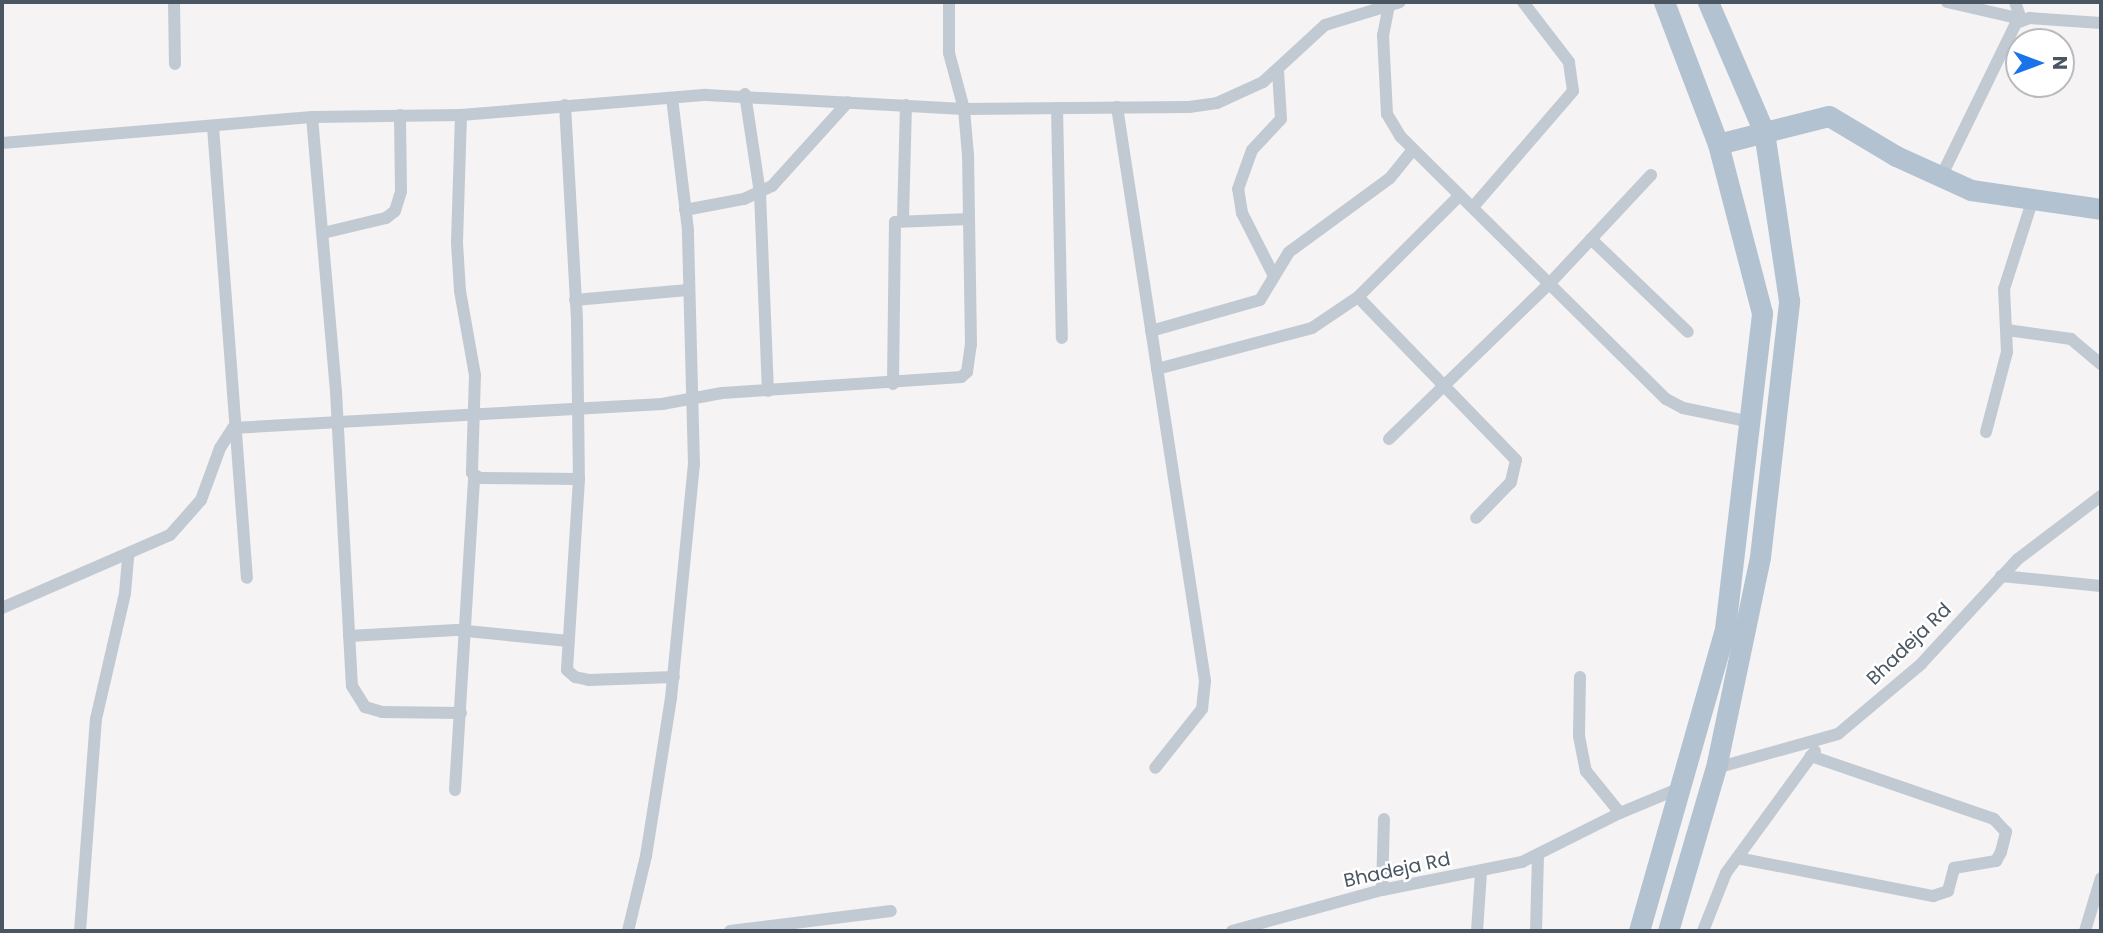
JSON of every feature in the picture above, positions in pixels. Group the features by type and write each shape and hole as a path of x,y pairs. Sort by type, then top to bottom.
{"main road":[{"path":"1639,931 1725,629 1762,313 1718,144 1664,2"},
{"path":"1668,931 1716,768 1760,557 1789,301 1763,132 1708,2"},
{"path":"1718,144 1829,116 1940,179 2032,202 2101,209"}],"street":[{"path":"174,2 175,64"},
{"path":"233,428 471,412 662,404 694,397 949,380 967,372 968,219 964,109 949,53 948,2"},
{"path":"1473,207 1573,91 1573,69 1523,2"},
{"path":"1947,2 2021,19 2101,23"},
{"path":"2015,2 2021,19"},
{"path":"2,143 312,117 461,115 565,105 745,94 964,109 1217,103 1278,71 1325,26 1395,3"},
{"path":"1395,3 1383,35 1387,114 1413,149 1677,406 1751,422"},
{"path":"1940,179 2012,27 2021,19"},
{"path":"1274,276 1242,213 1238,189 1252,150 1281,119 1284,108 1278,71"},
{"path":"745,94 760,192 768,391"},
{"path":"631,931 652,828 674,677 694,465 694,397 685,210 672,98"},
{"path":"685,210 760,192 778,179 848,102"},
{"path":"565,105 575,300 579,479 568,670 575,677 674,677"},
{"path":"903,219 906,105"},
{"path":"1057,107 1062,338"},
{"path":"1117,107 1206,691 1202,709 1155,768"},
{"path":"455,790 468,631 474,476 471,412 475,375 460,291 457,243 461,115"},
{"path":"323,233 386,218 399,205 400,116"},
{"path":"312,117 338,420 352,687 365,707 401,715 461,713"},
{"path":"213,127 233,428 247,578"},
{"path":"1151,331 1260,300 1289,252 1390,178 1413,149"},
{"path":"1389,439 1550,283 1651,175"},
{"path":"1157,369 1298,335 1358,298 1460,195"},
{"path":"1986,432 2007,352 2004,289 2032,202"},
{"path":"893,384 895,222 903,219 968,219"},
{"path":"1591,239 1688,332"},
{"path":"575,300 688,290"},
{"path":"1358,298 1516,460 1511,482 1476,518"},
{"path":"2007,330 2071,339 2101,364"},
{"path":"2,607 155,545 189,516 201,500 219,448 233,428"},
{"path":"474,476 579,479"},
{"name":"Bhadeja Rd","path":"1716,768 1761,753 1822,742 1902,682 2001,576 2101,496"},
{"path":"80,931 96,719 125,593 128,556"},
{"path":"2001,576 2101,586"},
{"path":"349,636 468,631 568,641"},
{"path":"1580,677 1579,736 1586,771 1620,813"},
{"path":"1703,931 1716,892 1737,858 1822,742"},
{"path":"1737,858 1933,896 1948,891 1954,868 1996,862 2006,832 1994,819 1811,756"},
{"name":"Bhadeja Rd","path":"1232,931 1382,890 1481,872 1538,856 1620,813 1681,788"},
{"path":"1382,890 1384,820"},
{"path":"1536,931 1538,856"},
{"path":"1477,931 1481,872"},
{"path":"2085,931 2101,878"},
{"path":"730,931 891,911"}]}
